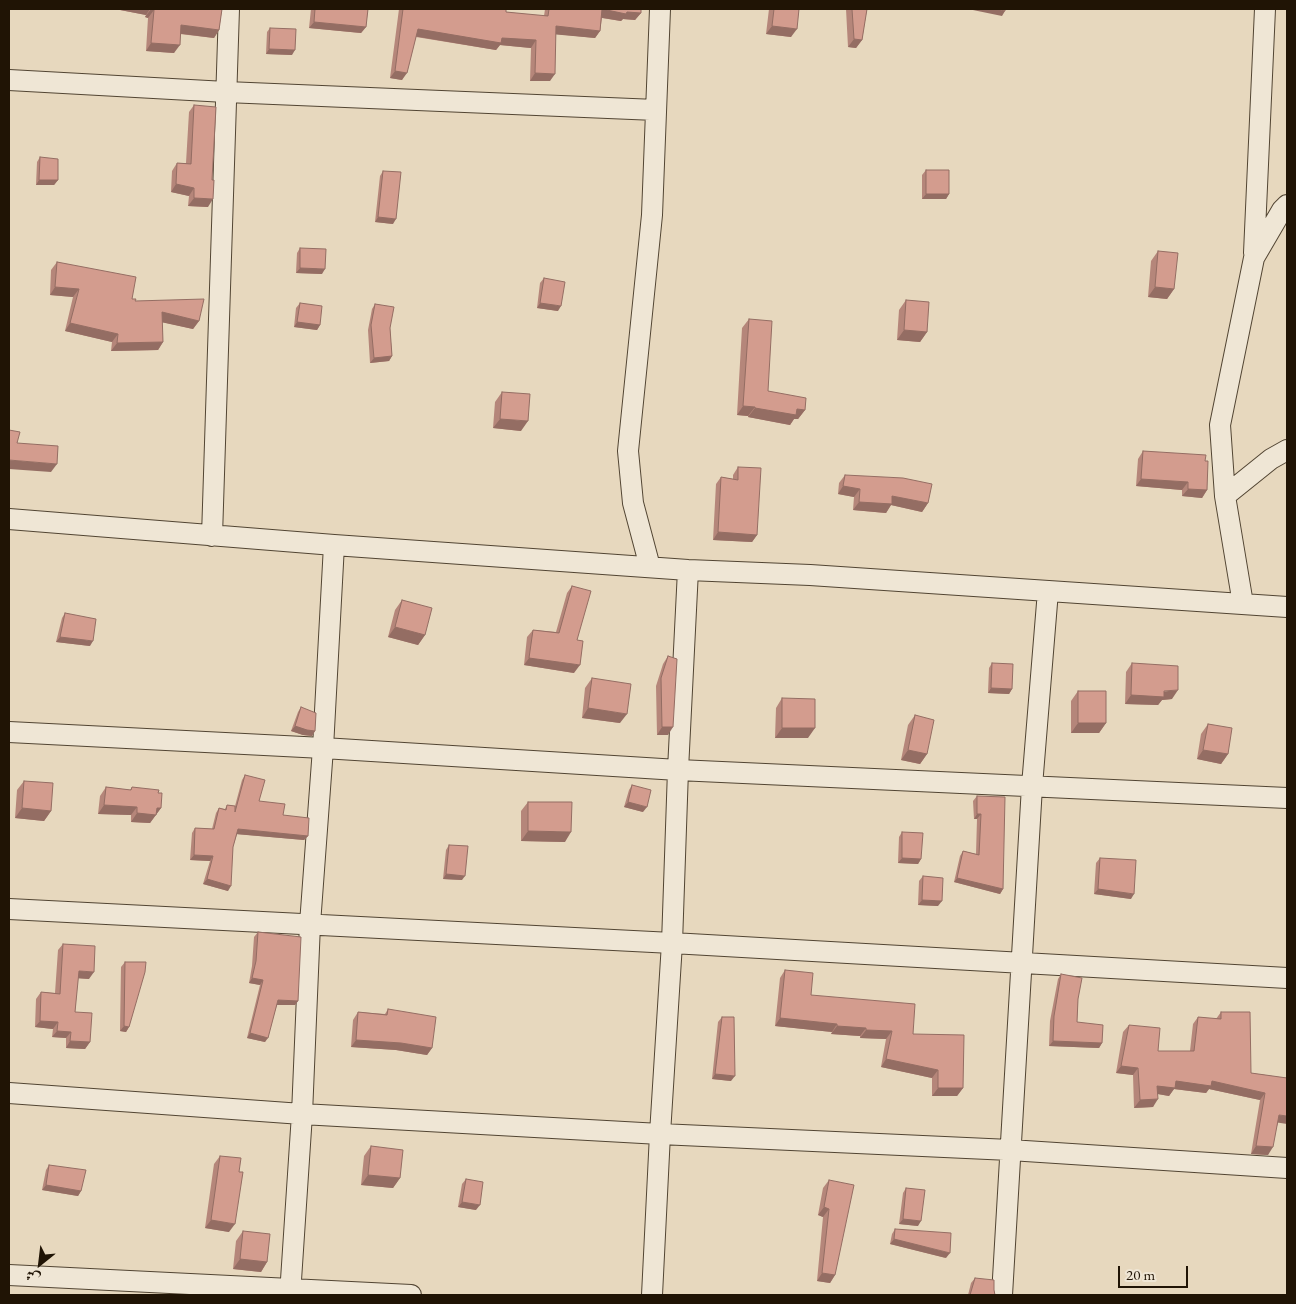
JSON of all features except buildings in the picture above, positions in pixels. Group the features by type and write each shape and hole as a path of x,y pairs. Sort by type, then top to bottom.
{"street":[{"path":"212,536 229,9"},
{"path":"650,567 633,503 628,451 652,215 660,9"},
{"path":"1243,604 1225,496 1220,425 1254,258 1265,9"},
{"path":"9,80 226,92 656,110"},
{"path":"1254,258 1282,210 1287,205"},
{"path":"1225,496 1272,459 1287,450"},
{"path":"9,519 212,536 688,570 810,575 1287,607"},
{"path":"290,1293 302,1114 310,924 323,748 334,545"},
{"path":"652,1295 672,943 688,570"},
{"path":"1002,1295 1032,786 1048,591"},
{"path":"9,732 323,748 678,770 1287,798"},
{"path":"9,908 1287,978"},
{"path":"9,1093 302,1114 660,1134 1010,1150 1287,1168"},
{"path":"9,1275 290,1293 411,1295"}]}
